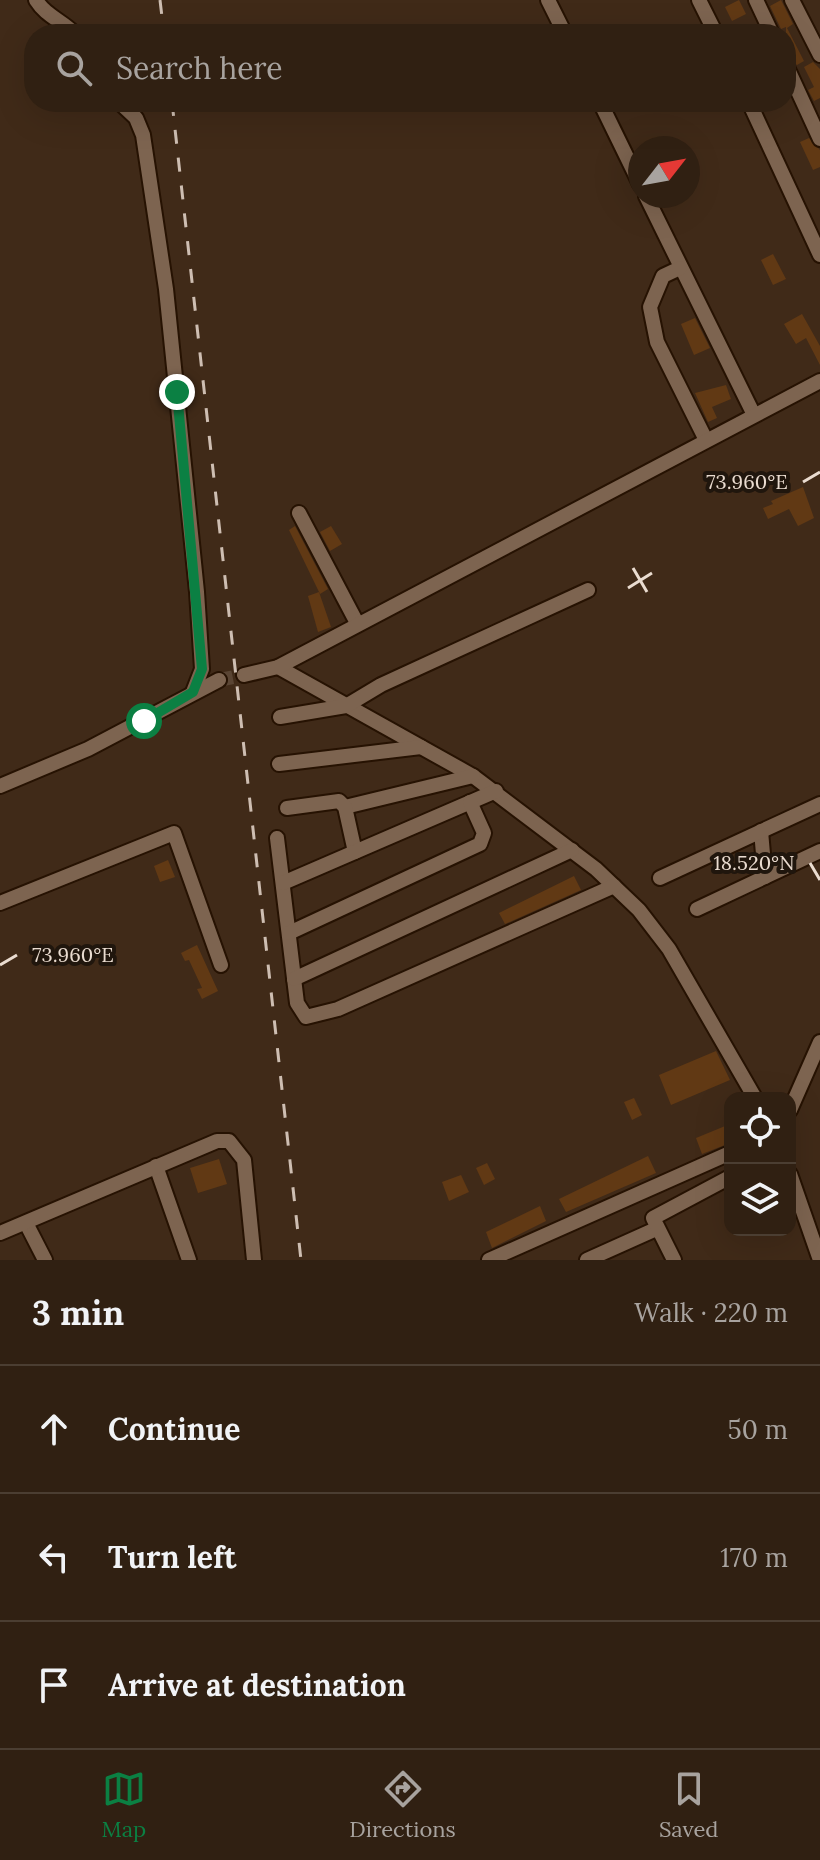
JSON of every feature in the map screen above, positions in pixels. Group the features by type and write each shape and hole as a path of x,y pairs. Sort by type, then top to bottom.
{"street":[{"path":"36,0 45,15 64,24"},
{"path":"548,0 560,24"},
{"path":"699,0 711,24"},
{"path":"792,0 820,55"},
{"path":"759,1 768,24"},
{"path":"796,87 820,139"},
{"path":"130,112 136,118 143,135 166,289 197,592 202,669 193,692"},
{"path":"605,112 628,159"},
{"path":"754,112 820,255"},
{"path":"652,208 754,415"},
{"path":"680,268 663,276 650,307 657,342 706,440"},
{"path":"244,675 278,667 820,381"},
{"path":"299,513 357,623"},
{"path":"280,717 346,706 381,685 588,590"},
{"path":"278,667 473,776 572,850 614,886 639,910 669,949 752,1092"},
{"path":"0,786 88,749 219,680"},
{"path":"279,764 421,747"},
{"path":"345,807 473,776"},
{"path":"283,883 496,791"},
{"path":"287,808 337,801 345,807 355,852"},
{"path":"289,933 480,844 484,833 470,802"},
{"path":"660,878 820,804"},
{"path":"761,831 765,877"},
{"path":"0,903 174,833 221,965"},
{"path":"277,838 294,979 301,1011 306,1017 313,1017 614,886"},
{"path":"294,979 572,850"},
{"path":"697,909 820,851"},
{"path":"796,1097 820,1042"},
{"path":"0,1233 217,1141 229,1141 238,1148 244,1160 254,1260"},
{"path":"489,1260 724,1156"},
{"path":"156,1166 189,1260"},
{"path":"674,1260 653,1218 724,1180"},
{"path":"796,1191 820,1260"},
{"path":"26,1223 45,1260"},
{"path":"587,1260 656,1229"}],"building":[{"path":"739,0 746,14 732,21 725,7"},
{"path":"781,0 793,24 779,24 770,6"},
{"path":"796,45 804,61 796,64"},
{"path":"813,62 820,69 820,98 814,101 808,90 814,87 804,67"},
{"path":"809,138 820,150 820,167 813,170 800,142"},
{"path":"773,254 786,279 773,285 761,260"},
{"path":"802,314 820,346 820,365 806,338 796,344 784,324"},
{"path":"695,318 710,348 694,355 681,324"},
{"path":"726,385 731,399 712,407 717,418 708,422 695,393"},
{"path":"803,487 814,518 798,526 789,509 768,519 763,508 773,504 771,501"},
{"path":"295,526 328,589 320,594 289,530"},
{"path":"331,526 342,544 330,551 320,532"},
{"path":"319,592 331,627 318,632 308,596"},
{"path":"168,860 175,877 160,882 154,866"},
{"path":"574,876 581,890 505,924 499,913"},
{"path":"197,945 218,991 202,999 197,989 202,988 189,960 185,961 181,953"},
{"path":"716,1051 730,1080 671,1105 659,1075"},
{"path":"634,1098 642,1115 632,1120 624,1102"},
{"path":"724,1126 724,1145 702,1154 696,1138"},
{"path":"648,1156 656,1173 566,1212 559,1199"},
{"path":"219,1159 227,1184 198,1193 190,1168"},
{"path":"487,1163 495,1179 484,1185 476,1168"},
{"path":"461,1175 469,1192 449,1201 442,1182"},
{"path":"540,1206 546,1221 492,1248 486,1232"}],"tunnel":[{"path":"219,680 244,675"}],"railway":[{"path":"160,0 163,24"},
{"path":"173,112 301,1260"}],"route":[{"path":"144,721 193,692 202,669 177,392"}]}
